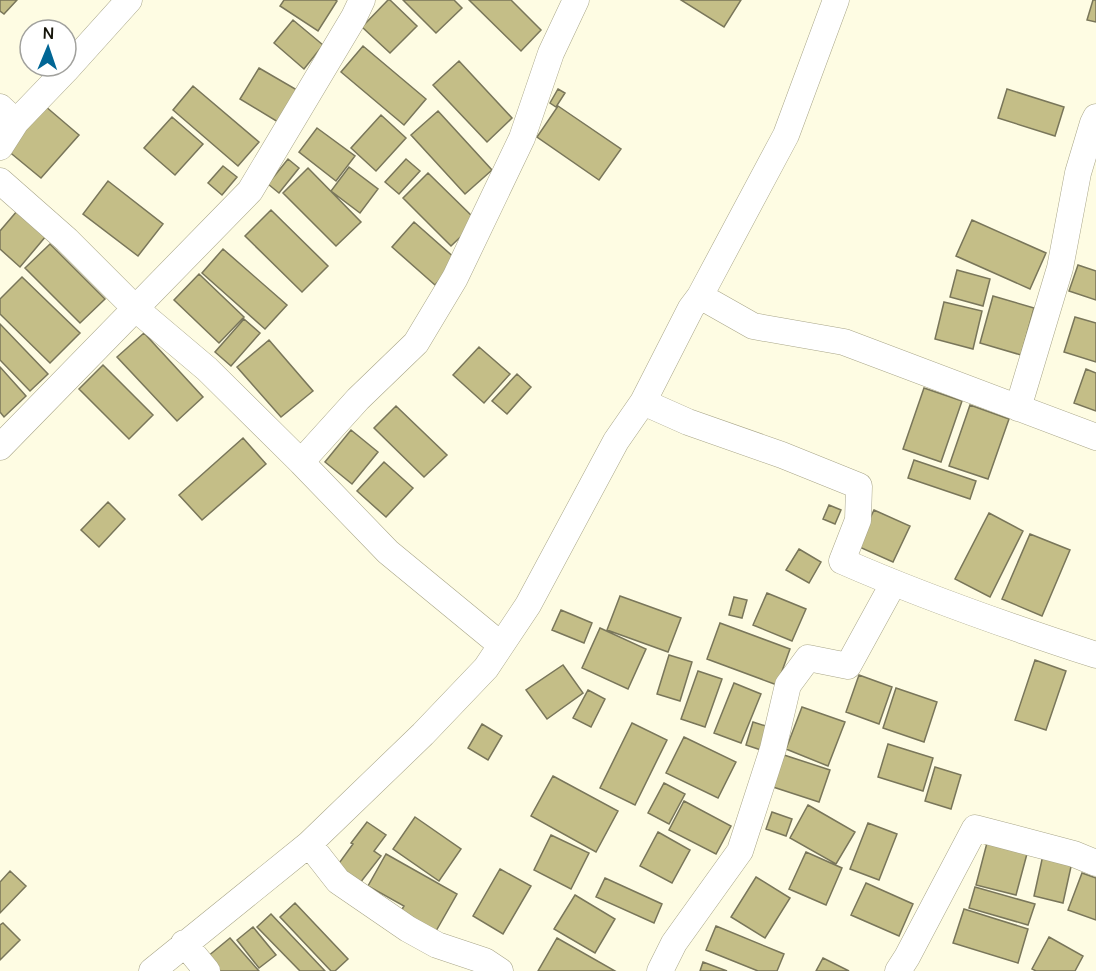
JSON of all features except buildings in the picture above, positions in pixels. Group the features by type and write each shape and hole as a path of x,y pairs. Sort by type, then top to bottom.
{"street":[{"path":"0,147 8,114 66,70 129,0"},
{"path":"0,447 250,191 354,18 362,0"},
{"path":"302,462 358,399 416,343 456,278 522,138 551,53 576,0"},
{"path":"152,971 309,844 423,734 486,668 528,605 616,441 644,402 691,308 700,296 786,135 836,0"},
{"path":"1018,408 1060,268 1078,173 1096,117"},
{"path":"0,181 67,240 136,309 207,369 302,462 388,552 501,645"},
{"path":"700,296 753,326 844,342 1096,437"},
{"path":"644,402 688,422 782,455 859,486 858,520 842,561 893,584 1096,655"},
{"path":"660,971 674,943 740,851 773,749 788,685 808,658 848,666 893,584"},
{"path":"898,971 975,828 1074,854 1096,863"},
{"path":"309,844 338,881 408,929 437,945 485,962 500,971"},
{"path":"184,943 207,971"}]}
